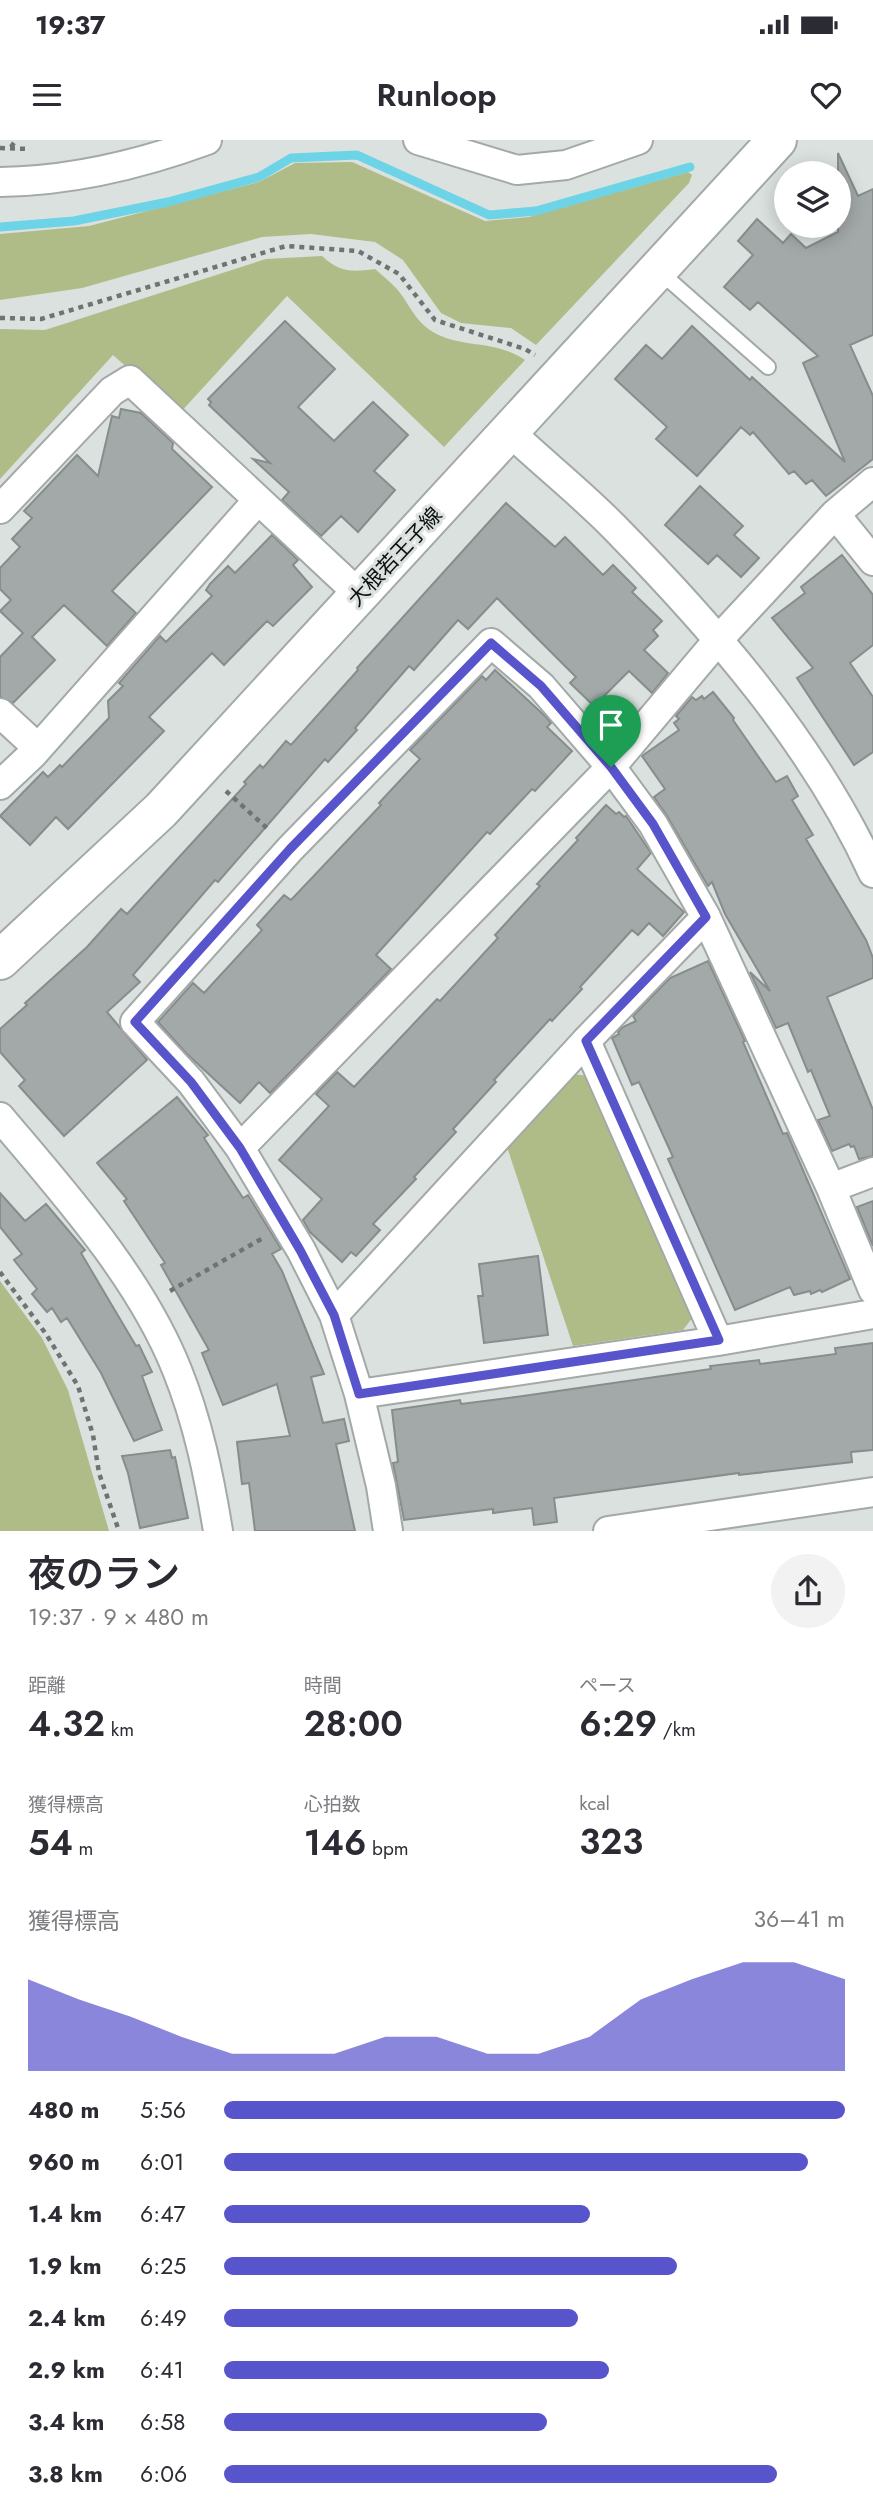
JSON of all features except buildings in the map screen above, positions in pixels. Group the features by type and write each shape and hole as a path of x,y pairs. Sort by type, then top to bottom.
{"street":[{"path":"0,182 37,182 105,172 164,156 207,140"},
{"path":"418,140 517,170 566,166 638,140"},
{"name":"大根若王子線","path":"0,960 161,810 658,270 765,144"},
{"path":"0,509 111,391 130,380 360,595"},
{"path":"510,432 616,529 718,640 760,691 818,774 858,841 873,873"},
{"path":"240,1148 611,767 718,640 835,514 873,482"},
{"path":"0,785 38,748 258,500"},
{"path":"835,514 873,561"},
{"path":"388,1531 381,1486 359,1394 334,1315 286,1225 240,1148 191,1082 135,1022 290,849 491,643 541,686 611,767 653,824 706,917 831,1188 873,1290"},
{"path":"0,713 38,748"},
{"path":"334,1315 586,1041 706,917"},
{"path":"586,1041 719,1340"},
{"path":"0,1116 76,1208 145,1305 177,1369 197,1428 218,1531"},
{"path":"831,1188 873,1172"},
{"path":"359,1394 873,1314"},
{"path":"608,1531 873,1492"}],"lane":[{"path":"658,270 768,367"}],"path":[{"path":"11,147 16,140"},
{"path":"0,318 41,319 286,246 358,251 399,274 435,320 525,349 564,373"},
{"path":"219,785 290,849"},
{"path":"145,1305 286,1225"},
{"path":"0,1272 46,1334 78,1387 93,1435 99,1473 119,1531"}],"green space":[{"path":"352,162 485,221 529,217 688,172 692,175 689,183 536,345 511,328 461,323 441,313 403,260 375,242 311,234 262,237 82,288 0,300 0,234 89,226 259,182 295,163"},
{"path":"322,256 335,266 347,270 375,269 395,287 416,317 433,332 455,341 502,349 525,360 444,447 287,296 179,414 113,355 0,479 0,329 45,330 266,259"},
{"path":"573,1074 588,1076 693,1317 683,1330 573,1346 507,1147"},
{"path":"0,1281 42,1338 68,1390 109,1531 0,1531"}],"waterway":[{"path":"0,227 74,221 168,202 259,177 291,158 357,155 489,215 536,211 690,167"}],"route":[{"path":"491,643 541,686 611,767 653,824 706,917 586,1041 719,1340 359,1394 334,1315 300,1250 240,1148 191,1082 135,1022 290,849 491,643"}]}
